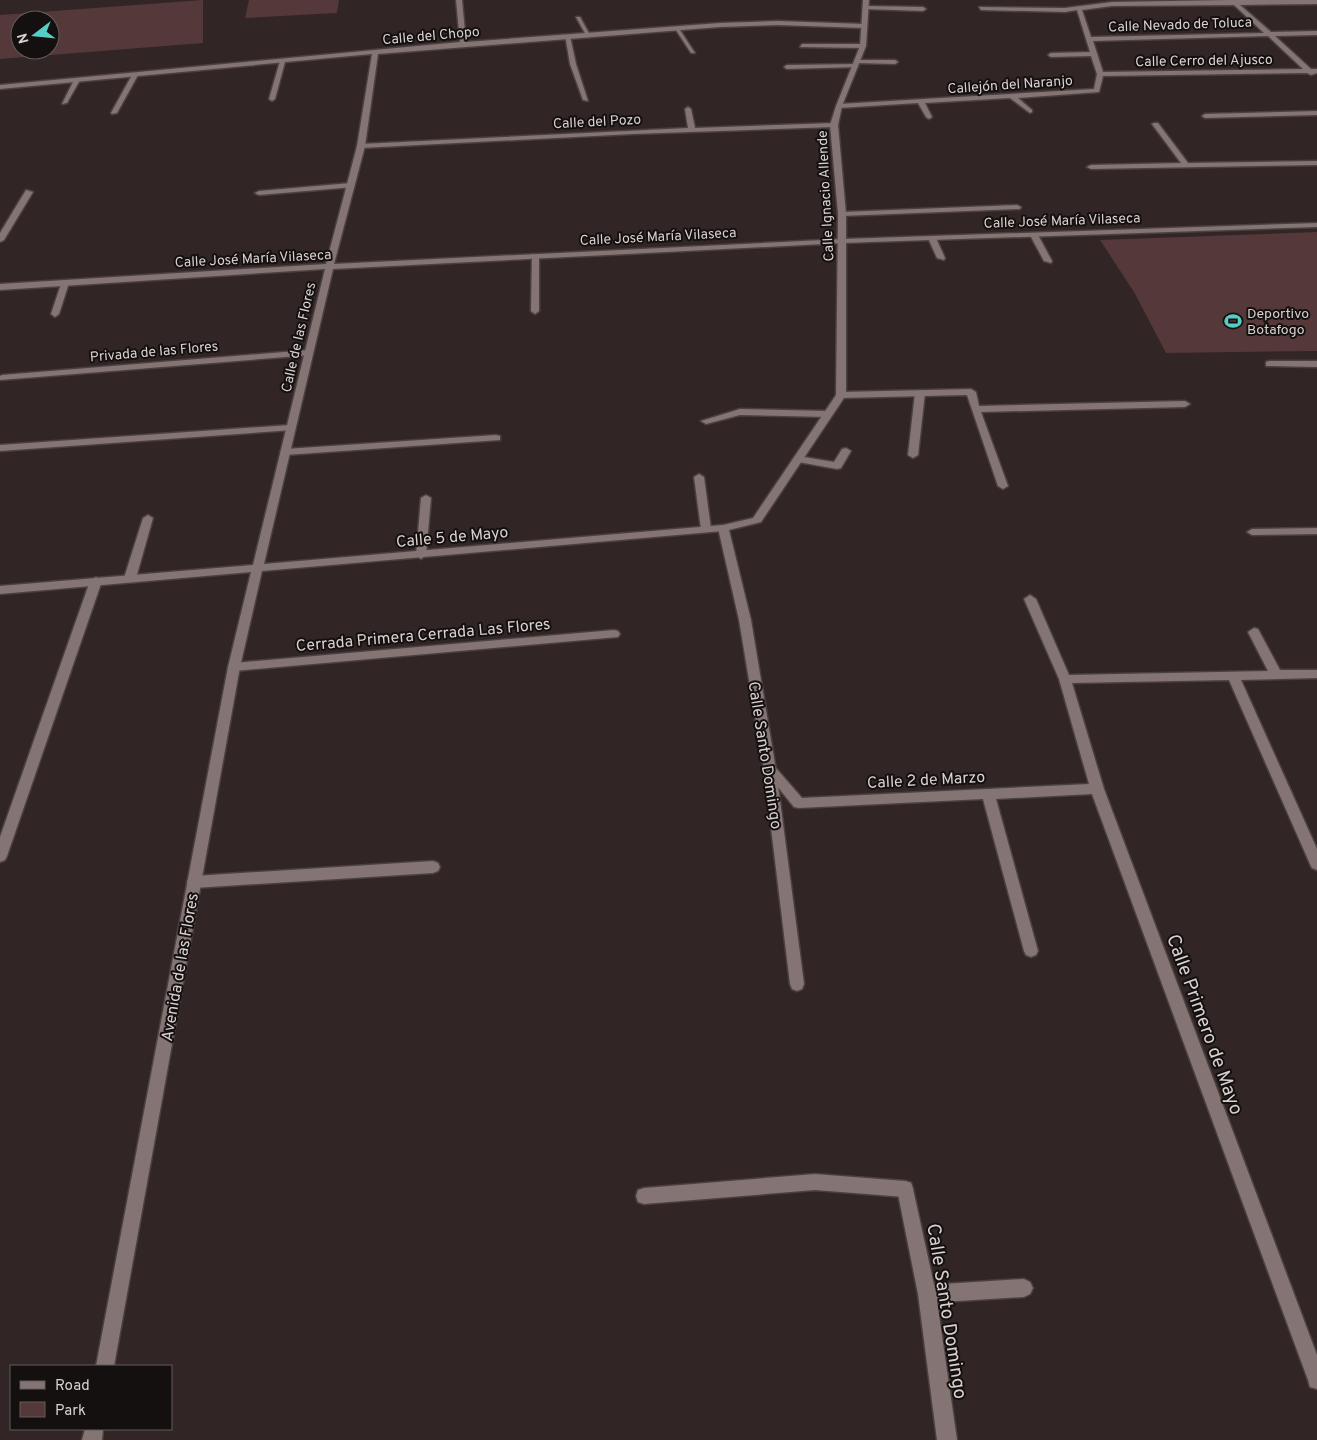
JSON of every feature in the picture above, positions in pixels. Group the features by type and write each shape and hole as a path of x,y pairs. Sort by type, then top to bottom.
{"street":[{"path":"458,0 463,44"},
{"path":"1234,1 1317,79"},
{"path":"981,8 1078,8 1112,4 1234,1 1317,2"},
{"path":"866,4 923,8"},
{"name":"Calle Ignacio Allende","path":"841,395 843,241 834,125 839,106 863,46 866,4"},
{"path":"1078,8 1090,39 1100,74"},
{"path":"578,18 588,34"},
{"name":"Calle del Chopo","path":"0,87 588,34 749,23 864,26"},
{"path":"676,28 693,52"},
{"name":"Calle Nevado de Toluca","path":"1090,39 1317,33"},
{"path":"566,36 573,64 586,100"},
{"path":"802,46 863,46"},
{"name":"Calle de las Flores","path":"257,568 328,268 361,146 376,53"},
{"path":"1051,55 1094,54"},
{"path":"272,99 282,62"},
{"path":"787,67 895,62"},
{"name":"Calle Cerro del Ajusco","path":"1100,74 1317,71"},
{"name":"Callejón del Naranjo","path":"839,106 1097,91 1100,74"},
{"path":"114,113 134,75"},
{"path":"64,103 77,80"},
{"path":"1012,96 1030,111"},
{"path":"920,102 929,117"},
{"path":"688,109 692,130"},
{"path":"1205,116 1317,113"},
{"path":"1156,124 1186,165"},
{"name":"Calle del Pozo","path":"361,146 834,125"},
{"path":"1091,168 1317,163"},
{"path":"259,193 351,185"},
{"path":"0,240 29,192"},
{"path":"842,214 1017,207"},
{"name":"Calle José María Vilaseca","path":"0,287 536,256 843,241 1317,225"},
{"path":"1034,235 1048,261"},
{"path":"932,238 941,258"},
{"path":"535,311 536,256"},
{"path":"55,314 65,283"},
{"name":"Privada de las Flores","path":"2,378 308,353"},
{"path":"1269,364 1317,364"},
{"path":"841,395 972,392 976,409 1004,486"},
{"path":"913,455 920,393"},
{"name":"Calle 5 de Mayo","path":"0,590 723,528 756,520 841,395"},
{"path":"976,409 1184,404"},
{"path":"706,421 740,412 828,414"},
{"path":"0,448 290,428"},
{"path":"285,452 496,438"},
{"path":"798,459 837,466 846,451"},
{"path":"699,477 706,529"},
{"path":"422,555 426,498"},
{"path":"130,578 148,518"},
{"name":"Calle Santo Domingo","path":"723,528 745,620 770,770 797,984"},
{"path":"1252,532 1317,530"},
{"name":"Avenida de las Flores","path":"105,1365 234,667 257,568"},
{"path":"0,856 96,581"},
{"name":"Calle Primero de Mayo","path":"1030,599 1065,679 1097,789 1317,1380"},
{"path":"1254,632 1276,674"},
{"name":"Cerrada Primera Cerrada Las Flores","path":"234,667 614,634"},
{"path":"1065,679 1317,674"},
{"path":"1233,675 1317,864"},
{"name":"Calle 2 de Marzo","path":"770,770 799,803 1097,789"},
{"path":"988,793 1031,951"},
{"path":"194,882 433,867"},
{"name":"Calle Santo Domingo","path":"644,1196 815,1182 906,1189 927,1294 948,1440"},
{"path":"927,1294 1024,1288"}],"green space":[{"path":"203,0 203,43 60,54 60,11"},
{"path":"249,0 339,0 337,13 245,18"},
{"path":"10,14 10,58 0,59 0,15"},
{"name":"Deportivo Botafogo","path":"1317,232 1317,351 1166,353 1134,292 1100,240"}],"place":[{"name":"Deportivo Botafogo","path":"1233,321"}]}
